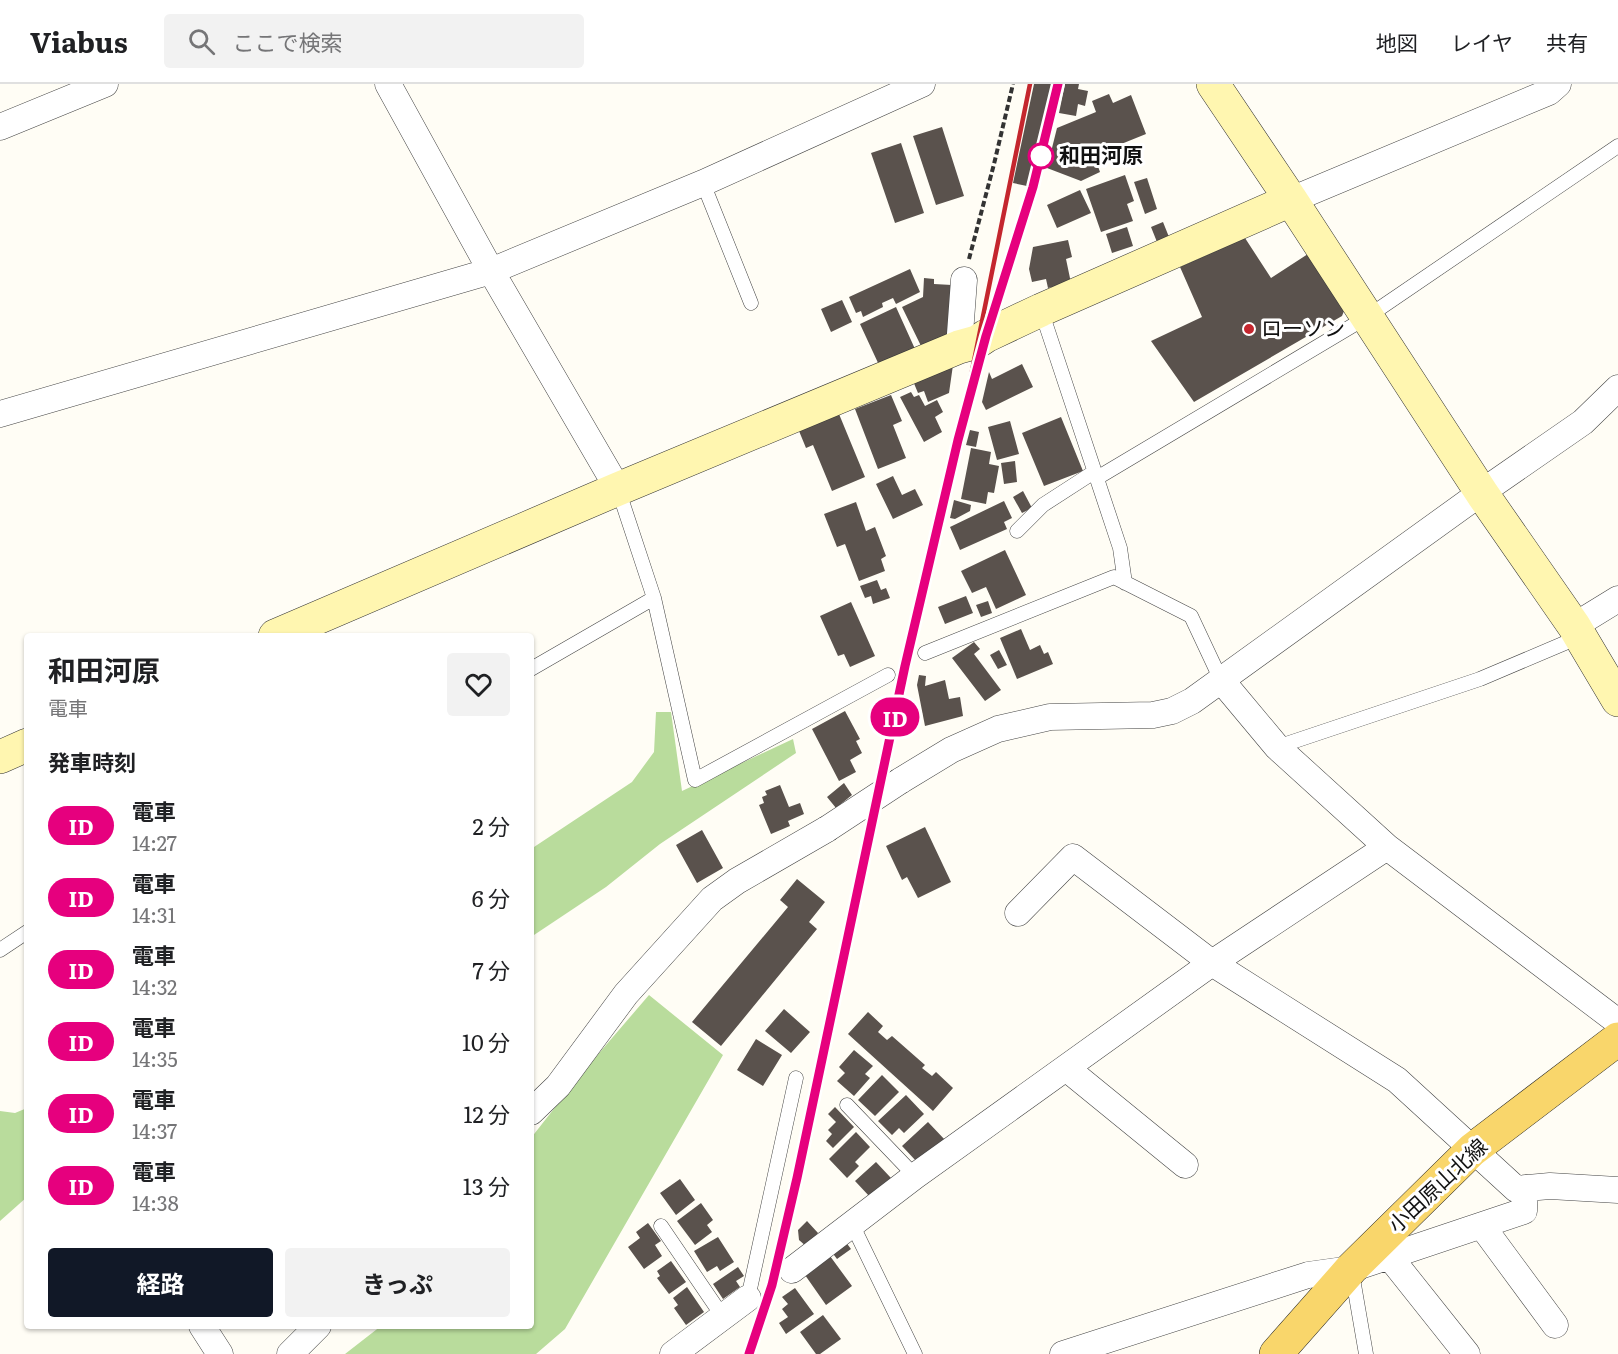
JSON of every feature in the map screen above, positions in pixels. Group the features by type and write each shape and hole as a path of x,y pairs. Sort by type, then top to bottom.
{"main road":[{"name":"小田原山北線","path":"1276,1354 1351,1269 1472,1150 1618,1039"}],"street":[{"path":"0,127 105,84"},
{"path":"388,84 491,271 618,489"},
{"path":"0,414 491,271 703,183 922,84"},
{"path":"1213,84 1577,632 1618,700"},
{"path":"282,633 618,489 959,347 977,342 1041,310 1291,200 1549,92 1558,84"},
{"path":"959,347 964,280"},
{"path":"534,1109 558,1086 626,994 712,899 737,881 827,829 951,750 998,729 1050,717 1153,715 1172,711 1192,701 1583,422 1618,388"},
{"path":"1577,632 1618,599"},
{"path":"1221,680 1277,747 1387,847 1618,1022"},
{"path":"0,757 24,746"},
{"path":"792,1270 915,1176 1212,963 1387,847"},
{"path":"1018,913 1073,857 1212,963 1397,1080 1515,1189 1550,1186 1618,1190"},
{"path":"1066,1068 1185,1165"},
{"path":"1063,1354 1308,1275 1351,1269 1524,1211 1525,1188"},
{"path":"1482,1226 1555,1324"},
{"path":"1389,1256 1467,1354"},
{"path":"673,1354 748,1298"},
{"path":"204,1329 220,1354"},
{"path":"290,1354 315,1329"}],"lane":[{"path":"1017,531 1051,500 1366,317 1618,146"},
{"path":"703,183 751,303"},
{"path":"1041,310 1120,548 1125,583"},
{"path":"618,489 654,598 695,780 888,675"},
{"path":"925,653 1114,577 1191,616 1221,680"},
{"path":"534,667 654,598"},
{"path":"1277,747 1480,679 1577,632"},
{"path":"0,950 24,934"},
{"path":"748,1298 796,1078"},
{"path":"847,1105 915,1176"},
{"path":"852,1224 915,1354"},
{"path":"661,1226 723,1317"},
{"path":"1351,1269 1366,1354"}],"path":[{"path":"964,280 1012,84"}],"green space":[{"path":"656,712 671,712 682,791 793,739 796,753 660,844 606,887 534,935 534,847 632,782 654,752"},
{"path":"649,995 723,1055 565,1329 536,1354 345,1354 377,1329 534,1329 534,1134 582,1073"},
{"path":"24,1109 24,1200 0,1221 0,1111 15,1113"}],"building":[{"path":"1034,84 1052,84 1027,186 1013,183"},
{"path":"1065,84 1079,84 1078,89 1088,91 1085,106 1078,104 1076,116 1059,113"},
{"path":"1109,94 1113,103 1131,95 1146,134 1094,155 1100,172 1081,181 1047,168 1057,128 1096,112 1092,101"},
{"path":"942,127 964,196 936,205 913,136"},
{"path":"901,143 924,213 895,223 871,153"},
{"path":"1125,175 1134,201 1127,204 1133,221 1101,232 1086,189"},
{"path":"1147,178 1157,209 1145,214 1134,182"},
{"path":"1080,190 1091,213 1057,228 1047,205"},
{"path":"1163,222 1169,237 1157,242 1151,227"},
{"path":"1127,227 1133,246 1112,253 1106,234"},
{"name":"ローソン","path":"1245,238 1271,278 1311,252 1346,306 1342,316 1194,402 1151,341 1202,317 1180,267"},
{"path":"1068,240 1072,257 1066,259 1071,283 1048,288 1046,279 1032,282 1029,269 1033,247"},
{"path":"910,269 920,292 896,304 893,298 882,303 883,307 863,317 861,311 856,313 849,297"},
{"path":"924,278 934,279 934,284 952,285 948,335 922,348 902,307 923,297"},
{"path":"842,300 852,322 831,332 821,309"},
{"path":"896,307 915,349 879,365 860,324"},
{"path":"1022,364 1033,387 986,410 982,402 989,372 992,379"},
{"path":"953,365 949,393 928,402 924,391 918,393 913,381"},
{"path":"911,392 914,397 919,395 925,406 937,400 943,412 935,417 942,432 924,442 900,397"},
{"path":"891,395 902,421 893,425 906,458 878,469 855,409"},
{"path":"839,414 865,477 832,491 813,445 806,448 799,431"},
{"path":"1061,417 1083,471 1044,486 1022,433"},
{"path":"1010,421 1019,454 997,460 988,427"},
{"path":"970,430 979,432 976,447 966,445"},
{"path":"971,448 991,452 989,464 999,466 994,493 988,492 986,504 961,499"},
{"path":"1015,461 1017,482 1004,484 1001,463"},
{"path":"893,476 902,495 915,489 923,505 893,519 876,484"},
{"path":"1023,491 1032,508 1022,513 1013,497"},
{"path":"954,500 971,505 970,511 955,519 950,518"},
{"path":"1004,501 1012,518 1004,522 1007,529 960,550 950,527"},
{"path":"856,502 866,531 875,527 886,556 881,559 885,571 859,581 845,544 837,547 824,514"},
{"path":"1005,550 1026,595 996,609 986,587 972,593 961,571"},
{"path":"877,580 881,590 886,588 890,598 873,604 871,596 865,598 860,586"},
{"path":"966,596 973,613 945,624 938,607"},
{"path":"988,601 992,613 981,617 976,605"},
{"path":"851,602 875,656 850,667 844,654 838,656 820,616"},
{"path":"1021,629 1030,650 1040,645 1044,654 1048,652 1053,664 1017,679 1000,638"},
{"path":"974,642 980,649 974,654 1001,690 985,701 952,658"},
{"path":"999,650 1007,665 998,669 990,655"},
{"path":"919,675 926,676 925,686 945,680 949,699 960,697 963,716 925,726 917,685"},
{"path":"845,711 860,739 856,741 862,753 850,760 856,772 839,781 812,729"},
{"path":"844,783 852,795 836,808 827,797"},
{"path":"780,785 789,807 800,803 804,814 788,821 790,826 771,834 759,805 764,803 762,797 767,795 765,791"},
{"path":"925,827 951,882 918,898 907,877 902,880 886,846"},
{"path":"702,830 723,868 697,883 676,845"},
{"path":"797,879 825,902 809,922 817,929 721,1046 692,1022 788,907 780,900"},
{"path":"784,1009 810,1032 791,1053 765,1031"},
{"path":"868,1012 883,1026 878,1032 887,1040 892,1036 925,1065 922,1068 932,1076 936,1072 953,1088 933,1111 848,1034"},
{"path":"756,1039 782,1055 763,1086 737,1070"},
{"path":"854,1050 873,1066 865,1074 870,1078 854,1096 837,1081 845,1073 839,1067"},
{"path":"882,1075 899,1092 875,1116 858,1100"},
{"path":"906,1095 924,1114 904,1133 899,1128 892,1135 878,1121"},
{"path":"835,1107 854,1127 833,1148 826,1141 832,1134 828,1130 836,1122 828,1114"},
{"path":"928,1122 946,1141 936,1150 933,1147 917,1162 902,1146"},
{"path":"856,1132 870,1147 855,1162 859,1166 847,1178 829,1159"},
{"path":"876,1162 891,1178 870,1197 855,1181"},
{"path":"680,1179 695,1200 676,1215 660,1193"},
{"path":"701,1203 713,1220 707,1225 712,1232 695,1245 677,1221"},
{"path":"807,1221 818,1233 807,1247 799,1240 798,1230"},
{"path":"648,1223 661,1241 655,1245 662,1256 644,1269 628,1247 640,1238 636,1232"},
{"path":"718,1237 734,1262 720,1271 717,1266 707,1272 694,1251"},
{"path":"845,1241 851,1249 837,1259 831,1251"},
{"path":"830,1256 852,1286 826,1305 805,1275"},
{"path":"671,1261 686,1282 669,1294 657,1278 660,1276 657,1271"},
{"path":"738,1267 744,1276 736,1281 740,1287 723,1299 713,1284"},
{"path":"687,1287 704,1312 686,1325 674,1308 678,1305 673,1298"},
{"path":"795,1288 814,1314 786,1334 779,1323 788,1317 782,1309 788,1304 782,1297"},
{"path":"823,1315 841,1339 820,1354 816,1354 800,1332"}],"railway":[{"path":"749,1354 772,1285 797,1178 905,666 958,440 1030,84"},
{"path":"985,341 1033,187 1058,84"}],"train":[{"name":"ID","path":"749,1354 772,1285 797,1178 905,666 958,440 986,336 1033,187 1058,84"}],"place":[{"name":"和田河原","path":"1041,156"},
{"name":"ローソン","path":"1249,329"}]}
